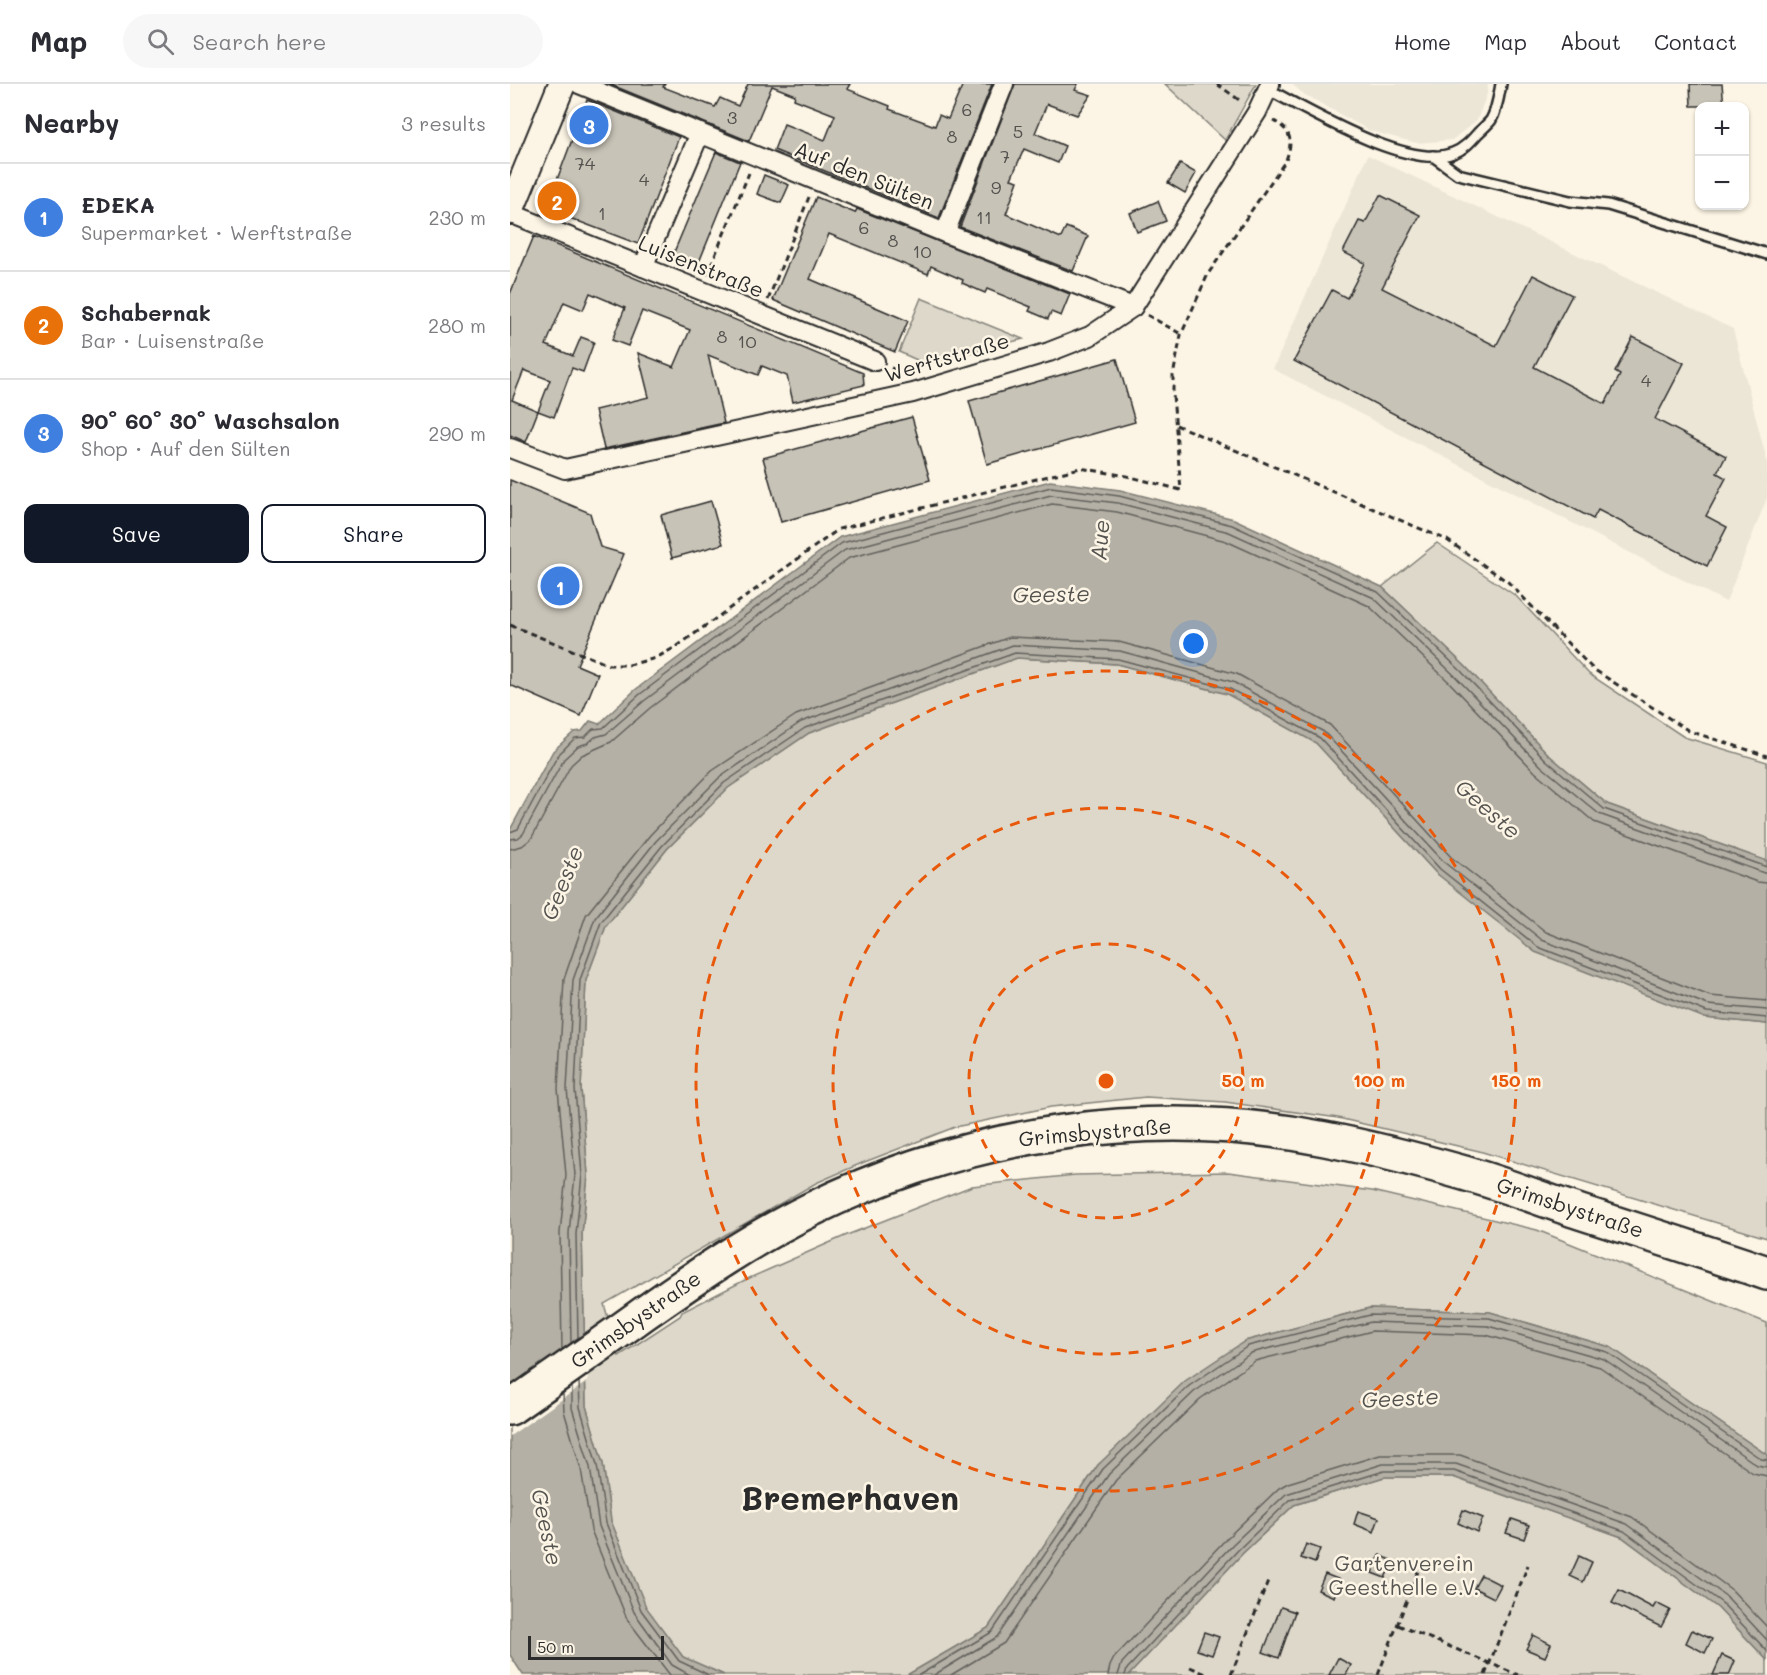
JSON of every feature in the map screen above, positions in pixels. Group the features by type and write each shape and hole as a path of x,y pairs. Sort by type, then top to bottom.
{"highway":[{"name":"Grimsbystraße","path":"510,1408 738,1249 808,1210 876,1180 950,1155 1010,1140 1071,1131 1137,1125 1230,1128 1324,1139 1465,1173 1762,1271"}],"main road":[{"path":"510,212 517,174 565,84"}],"street":[{"name":"Auf den Sülten","path":"565,84 700,133 1133,307"},
{"path":"945,233 1004,84"},
{"name":"Werftstraße","path":"510,448 565,469 913,393 1049,352 1090,336 1133,307 1257,112 1270,87"},
{"path":"643,267 700,133"},
{"name":"Luisenstraße","path":"510,212 875,361"}],"lane":[{"path":"1270,87 1345,129 1388,147 1412,154 1433,156 1452,154 1465,147 1491,120 1501,84"},
{"path":"1433,156 1458,174 1570,201 1608,206 1767,254"}],"path":[{"path":"510,625 609,665 629,665 656,658 679,645 839,529 1080,468 1127,476 1181,490 1173,412 1173,376 1181,335 1208,274 1286,160 1290,148 1289,134 1284,126 1257,112 1216,84"},
{"path":"701,291 755,156"},
{"path":"762,315 815,180"},
{"path":"1133,307 1181,335"},
{"path":"875,361 938,386"},
{"path":"1176,425 1447,540 1508,582 1593,669 1689,731 1767,756"},
{"path":"1378,1675 1423,1558"},
{"path":"1485,1675 1528,1565"},
{"path":"1230,1675 1269,1578"},
{"path":"1398,1625 1518,1675"},
{"path":"1190,1667 1208,1675"}],"shaded area":[{"path":"1292,84 1488,84 1487,94 1477,120 1452,140 1417,143 1370,131 1302,93"},
{"path":"1368,155 1733,329 1767,461 1767,498 1726,602 1273,369"}],"green space":[{"path":"1165,84 1256,84 1225,140"},
{"path":"921,298 1023,339 926,364 899,352"},
{"path":"1437,543 1516,596 1589,674 1684,737 1767,762 1767,861 1607,804 1550,756 1465,666 1382,587"},
{"path":"1017,658 1117,664 1227,694 1316,743 1436,873 1705,1018 1767,1024 1767,1238 1479,1151 1338,1118 1225,1102 1146,1097 1051,1107 955,1127 816,1183 604,1304 619,1356 680,1316 682,1312 745,1280 847,1235 972,1186 1075,1175 1228,1172 1372,1191 1537,1230 1767,1323 1767,1455 1610,1347 1490,1312 1369,1308 1245,1341 1098,1465 988,1628 907,1675 724,1675 683,1657 646,1608 611,1521 603,1464 586,1406 582,1234 588,1175 581,1089 586,980 606,926 667,849 728,788 809,733"},
{"name":"Gartenverein Geesthelle e.V.","path":"1384,1477 1453,1477 1622,1537 1718,1608 1767,1660 1767,1675 1129,1675 1243,1553 1294,1505"}],"water":[{"path":"1050,481 1120,490 1234,519 1382,587 1465,666 1550,756 1607,804 1767,861 1767,1024 1705,1018 1535,952 1436,873 1316,743 1227,694 1117,664 1017,658 809,733 728,788 667,849 606,926 586,980 581,1089 588,1175 582,1234 586,1406 603,1464 611,1521 646,1607 683,1657 724,1675 523,1675 510,1655 510,830 553,751 574,732 582,731 590,721 599,724 635,690 840,537"},
{"name":"Geeste","path":"1370,1308 1490,1312 1610,1347 1767,1455 1767,1660 1718,1608 1622,1537 1453,1477 1384,1477 1294,1505 1243,1553 1129,1675 907,1675 988,1628 1098,1465 1185,1381 1245,1341"}],"pier":[{"path":"587,1331 588,1381 510,1436 510,1386"}],"building":[{"path":"609,84 665,84 663,87 715,107 720,98 738,106 748,84 850,84 847,89 890,106 889,109 935,126 939,115 948,119 963,84 992,84 939,218 774,150 784,124 825,140 835,115 794,99 795,95 772,86 749,141"},
{"path":"1015,84 1078,84 1075,90 1091,95 1077,115 1047,104 1035,133 1065,146 1058,163 1024,149 1011,179 1018,181 1006,214 1061,238 1066,227 1088,236 1073,271 960,227"},
{"path":"1690,84 1722,84 1724,102 1695,102 1695,106 1691,106"},
{"path":"587,100 679,137 638,244 546,209"},
{"path":"716,152 740,162 697,267 672,257"},
{"path":"1180,164 1196,173 1185,193 1168,183"},
{"path":"764,175 789,185 781,203 757,194"},
{"path":"1380,195 1420,215 1382,288 1496,346 1533,275 1572,295 1534,367 1605,404 1620,375 1615,372 1633,337 1684,363 1655,419 1726,456 1717,473 1726,478 1706,516 1727,527 1707,566 1598,510 1593,519 1294,361 1332,290 1347,298 1365,263 1343,252 1359,221 1365,223"},
{"path":"816,197 855,213 857,209 1070,294 1061,316 1051,312 1048,319 1029,311 1031,307 987,289 985,293 931,266 928,274 829,234 810,279 908,321 895,352 773,300"},
{"path":"1158,201 1166,221 1137,232 1130,213"},
{"path":"534,236 863,373 864,385 793,402 787,376 762,366 758,375 708,355 724,423 604,449 595,410 649,397 638,353 674,367 690,330 642,311 628,346 612,340 625,308 590,293 583,310 564,302 546,345 573,356 581,337 594,342 583,372 572,368 554,417 538,411 526,442 510,435 510,294","holes":["524,370 550,380 538,411 512,400"]},
{"path":"1117,359 1135,422 987,464 969,401"},
{"path":"912,417 930,480 781,522 763,458"},
{"path":"510,480 590,513 600,547 624,554 577,665 598,674 581,716 510,685"},
{"path":"711,501 723,544 672,558 661,515"},
{"path":"1463,1510 1483,1518 1477,1532 1458,1523"},
{"path":"1358,1511 1379,1518 1374,1532 1354,1524"},
{"path":"1512,1519 1529,1525 1524,1539 1506,1533"},
{"path":"1306,1544 1320,1549 1315,1563 1301,1558"},
{"path":"1380,1555 1393,1561 1385,1578 1372,1573"},
{"path":"1579,1556 1592,1562 1583,1582 1570,1576"},
{"path":"1325,1574 1340,1580 1334,1597 1318,1590"},
{"path":"1481,1575 1501,1585 1494,1598 1474,1588"},
{"path":"1619,1590 1653,1608 1656,1603 1670,1610 1661,1627 1612,1603"},
{"path":"1281,1607 1295,1612 1279,1658 1263,1652"},
{"path":"1692,1630 1712,1639 1705,1653 1686,1643"},
{"path":"1204,1632 1219,1637 1212,1655 1197,1650"},
{"path":"1533,1635 1551,1644 1545,1657 1526,1649"},
{"path":"1722,1655 1735,1661 1729,1675 1713,1675"},
{"path":"1338,1658 1351,1665 1346,1675 1329,1675"}],"place":[{"name":"90° 60° 30° Waschsalon","path":"589,125"},
{"name":"Schabernak","path":"557,201"},
{"name":"EDEKA","path":"560,586"}],"district":[{"name":"Bremerhaven","path":"850,1498"}],"water label":[{"name":"Aue","path":"1100,540"}]}
